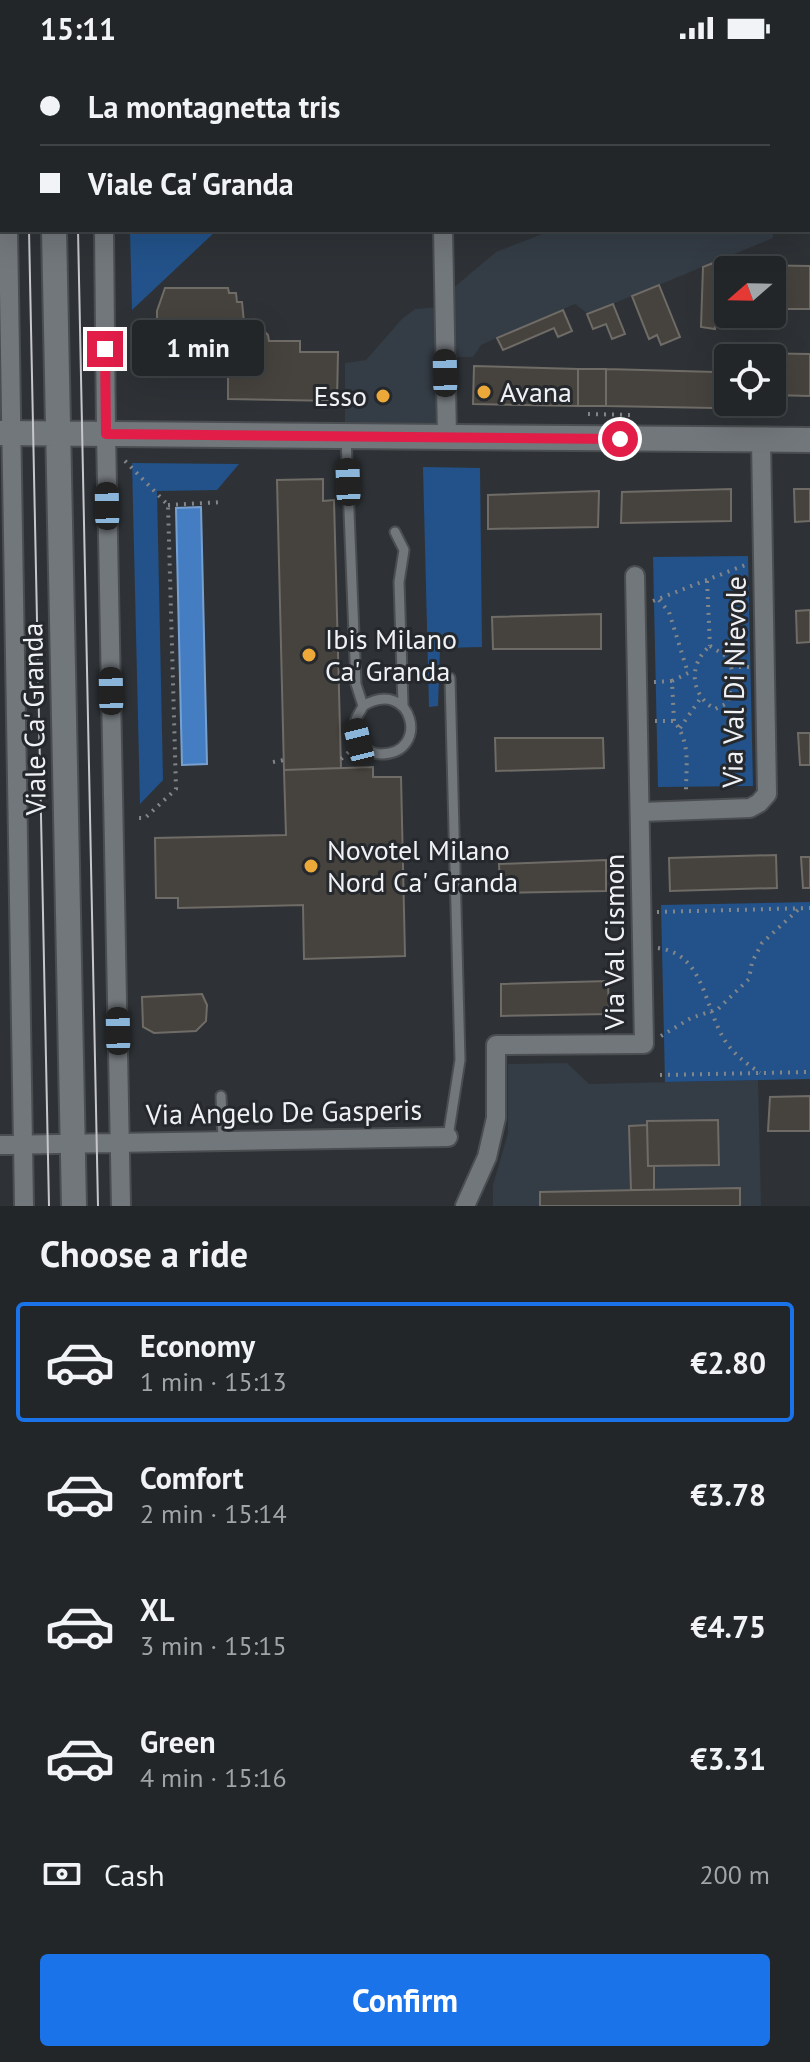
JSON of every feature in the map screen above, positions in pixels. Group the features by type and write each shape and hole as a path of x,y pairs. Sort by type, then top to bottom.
{"street":[{"name":"Viale Ca' Granda","path":"8,232 5,433 25,1145 24,1206"},
{"name":"Viale Ca' Granda","path":"54,232 74,1206"},
{"path":"104,232 121,1206"},
{"path":"443,232 447,437"},
{"path":"5,433 810,440"},
{"name":"Via Val Di Nievole","path":"641,812 750,808 767,794 761,440"},
{"name":"Via Val Cismon","path":"465,1206 487,1157 496,1118 496,1045 644,1044 635,576"},
{"name":"Via Angelo De Gasperis","path":"0,1145 448,1137"}],"lane":[{"path":"346,436 356,684 363,706"},
{"path":"395,532 404,550 399,582 403,705 412,722 408,741 394,753 375,754 359,742 355,724 363,706 375,699 390,698 403,705"},
{"path":"448,1137 460,1060 450,678"},
{"path":"221,1096 223,1141"}],"path":[{"path":"588,414 633,415"},
{"path":"124,461 168,505 176,789 145,818 136,818"},
{"path":"168,505 223,502"},
{"path":"651,601 751,562"},
{"path":"707,580 710,646"},
{"path":"659,600 669,612 688,673"},
{"path":"710,646 729,658 733,675 728,703 715,709 700,699 694,681 701,654 710,646"},
{"path":"731,667 753,667"},
{"path":"650,682 672,681 695,669"},
{"path":"672,681 674,721 687,743 686,792"},
{"path":"680,728 700,699"},
{"path":"651,721 674,721"},
{"path":"273,762 284,760"},
{"path":"658,1039 691,1018 718,1009 749,979 752,962 762,943 800,908"},
{"path":"655,912 810,908"},
{"path":"655,948 670,951 687,961 695,972 716,1025 733,1052 760,1073"},
{"path":"660,1075 810,1072"}],"shaded area":[{"path":"130,232 215,232 132,310"},
{"path":"548,232 773,232 773,238 729,256 714,256 714,262 588,314 575,304 481,345 473,357 448,357 446,294 496,252"},
{"path":"441,307 444,436 345,434 345,363 366,360 402,319 415,309"},
{"path":"132,463 239,464 217,490 157,491 163,780 140,804"},
{"path":"423,467 480,468 482,647 440,648 438,706 429,707"},
{"path":"201,507 207,764 182,765 176,508"},
{"path":"748,556 753,786 658,787 653,557"},
{"path":"810,902 810,1079 665,1082 661,905"},
{"path":"567,1063 589,1084 758,1080 761,1206 493,1206 493,1185 508,1133 508,1064"}],"building":[{"path":"713,263 715,329 701,327 703,267"},
{"path":"786,266 810,266 810,309 786,309"},
{"path":"659,285 680,337 661,345 657,335 649,339 632,296"},
{"path":"165,288 228,288 229,293 236,293 237,302 242,302 244,322 255,322 268,335 269,341 300,341 300,352 338,352 337,401 228,399 228,375 185,374 164,367 157,346 157,311"},
{"path":"613,304 625,334 612,339 606,324 593,329 587,314"},
{"path":"563,310 572,331 558,337 554,328 503,350 497,338"},
{"path":"786,354 810,354 810,396 786,395"},
{"path":"474,366 578,369 578,406 473,404"},
{"path":"578,369 606,369 606,406 578,406"},
{"path":"606,369 714,372 714,408 606,406"},
{"name":"Ibis Milano Ca' Granda","path":"323,479 323,501 334,500 341,768 284,770 277,480"},
{"path":"731,489 731,521 621,523 622,492"},
{"path":"794,489 810,489 810,521 795,522"},
{"path":"599,491 598,527 488,529 488,495"},
{"path":"810,610 810,642 797,643 796,611"},
{"path":"601,614 601,649 493,649 492,617"},
{"path":"798,733 810,733 810,765 800,765"},
{"path":"495,738 603,738 604,768 496,771"},
{"path":"373,767 373,777 401,777 405,956 304,959 303,905 178,908 178,898 156,898 155,838 286,835 284,770"},
{"path":"776,855 777,888 670,891 669,858"},
{"path":"801,857 810,857 810,888 803,888"},
{"path":"606,860 606,891 500,893 499,864"},
{"path":"608,981 609,1014 501,1016 501,984"},
{"path":"202,994 207,1005 206,1021 196,1031 154,1033 143,1027 142,997"},
{"path":"810,1096 810,1131 768,1131 770,1097"},
{"path":"718,1120 719,1165 648,1166 647,1121"},
{"path":"647,1125 648,1166 654,1166 654,1190 631,1190 629,1126"},
{"path":"740,1188 740,1206 540,1206 540,1192"}],"tram line":[{"path":"29,232 49,1206"},
{"path":"78,232 98,1206"}],"place":[{"name":"Avana","path":"484,392"},
{"name":"Esso","path":"383,396"},
{"name":"Ibis Milano Ca' Granda","path":"309,655"},
{"name":"Novotel Milano Nord Ca' Granda","path":"311,866"}],"route":[{"path":"105,349 106,434 620,439"}]}
